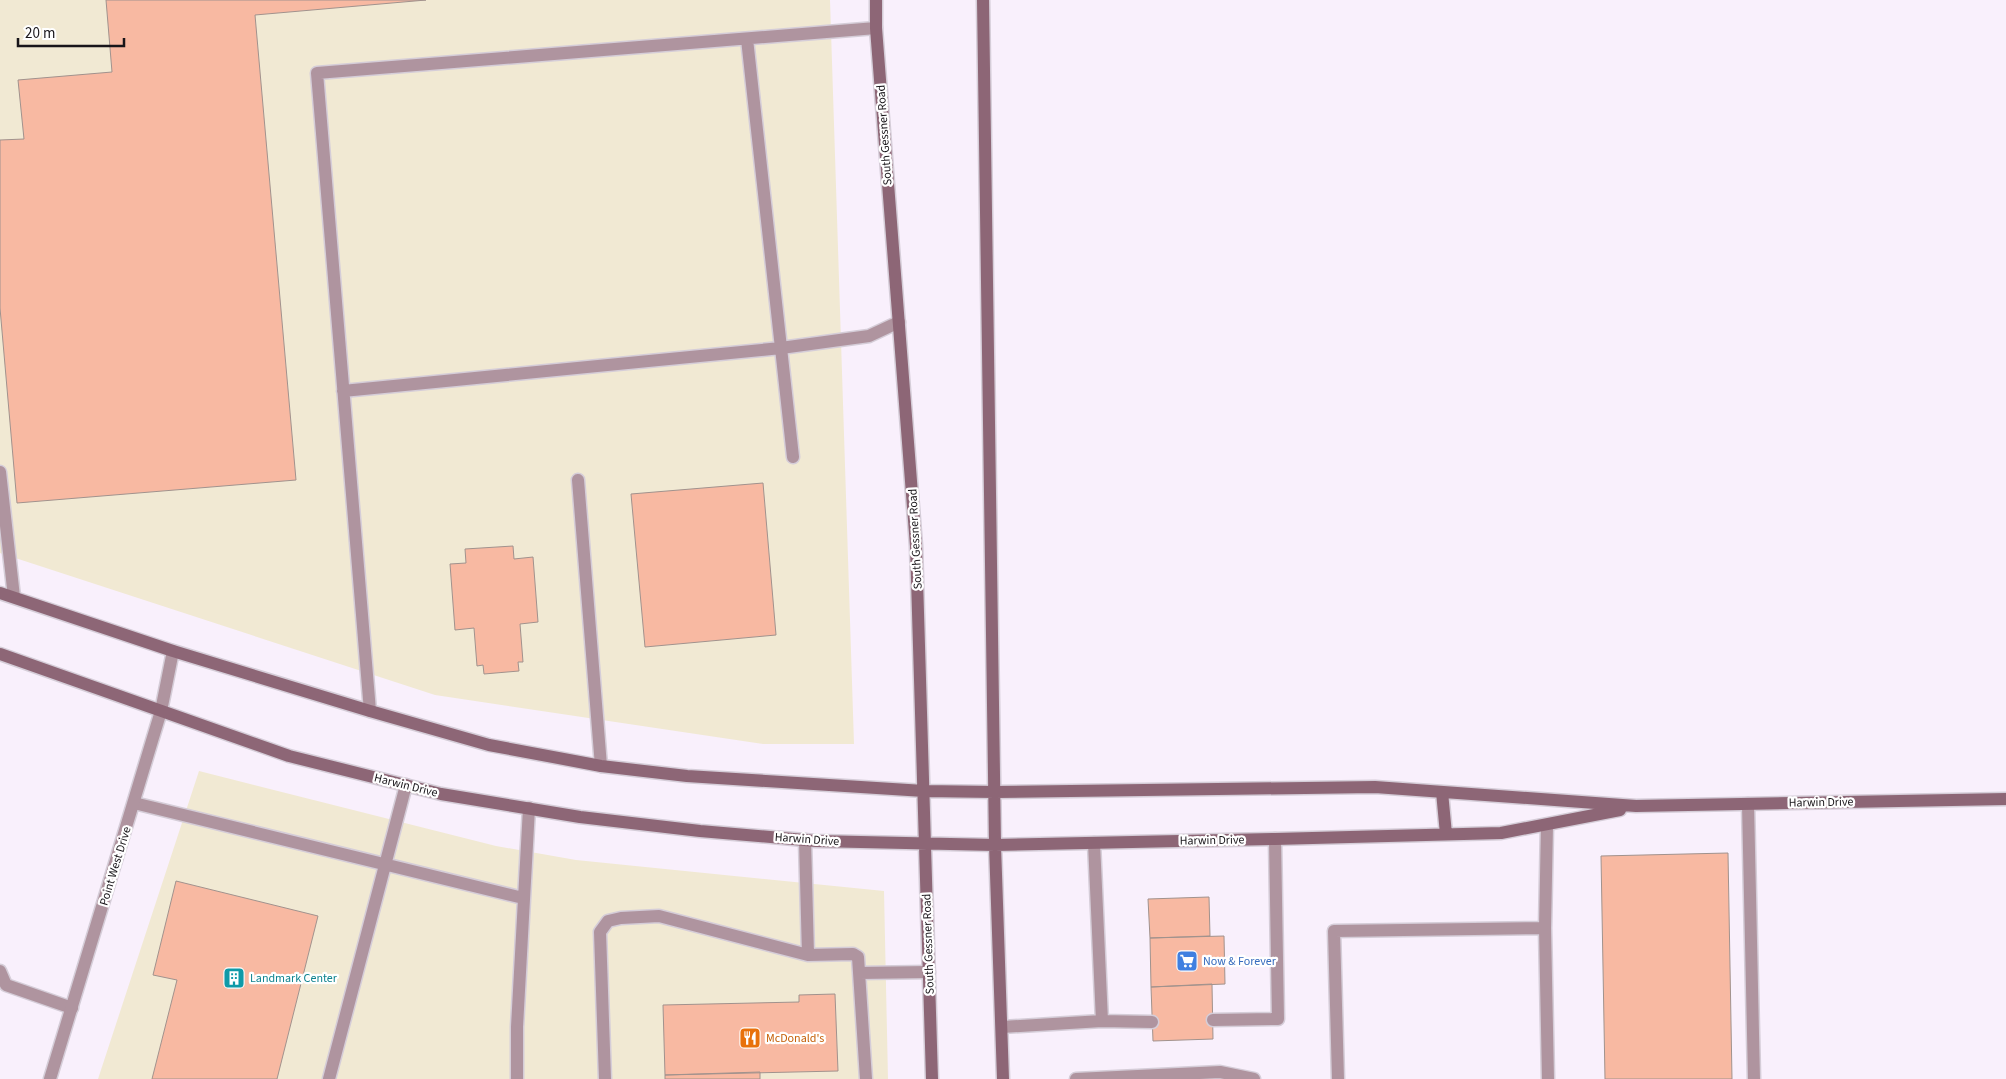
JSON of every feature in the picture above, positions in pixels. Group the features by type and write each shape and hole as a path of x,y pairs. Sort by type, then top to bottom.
{"main road":[{"name":"South Gessner Road","path":"876,0 876,28 916,546 932,1079"},
{"path":"983,0 995,845 1003,1079"},
{"name":"Harwin Drive","path":"0,593 173,651 489,745 601,766 687,776 924,791 995,792 1375,787 1636,806 2006,799"},
{"name":"Harwin Drive","path":"0,654 289,756 441,794 580,817 700,831 805,840 995,845 1501,833 1636,806"},
{"path":"1442,792 1446,834"}],"street":[{"path":"370,711 317,73 876,28"},
{"path":"747,39 794,458"},
{"path":"343,391 781,348 869,336 898,322"},
{"path":"0,472 14,597"},
{"path":"578,480 601,766"},
{"name":"Point West Drive","path":"50,1079 161,711 173,651"},
{"path":"329,1079 406,785"},
{"path":"134,803 523,898"},
{"path":"1748,804 1754,1079"},
{"path":"517,1079 517,1027 529,808"},
{"path":"1547,824 1545,928 1548,1079"},
{"path":"1213,1020 1278,1019 1275,839"},
{"path":"805,840 808,955"},
{"path":"1094,843 1102,1021"},
{"path":"605,1079 600,932 608,921 659,916 808,955 853,954 858,957 866,1079"},
{"path":"1338,1079 1334,931 1545,928"},
{"path":"0,971 6,985 72,1008"},
{"path":"859,973 929,972"},
{"path":"1002,1026 1102,1021 1152,1022"},
{"path":"1076,1079 1220,1072 1254,1079"}],"shaded area":[{"path":"0,0 830,0 854,744 763,744 435,695 0,553"},
{"name":"Landmark Center","path":"199,771 496,846 576,860 884,891 888,1079 98,1079"}],"building":[{"path":"106,0 426,0 255,15 296,480 17,503 0,308 0,140 24,139 18,80 112,72"},
{"path":"763,483 776,635 645,647 631,494"},
{"path":"513,546 514,559 533,557 538,622 520,624 523,662 518,662 519,671 484,674 483,665 477,666 474,628 455,630 450,564 466,563 465,549"},
{"path":"1728,853 1732,1079 1605,1079 1601,856"},
{"name":"Landmark Center","path":"176,881 318,916 277,1079 152,1079 177,980 153,975"},
{"name":"Now & Forever","path":"1209,897 1210,936 1150,938 1148,899"},
{"name":"Now & Forever","path":"1224,936 1225,984 1151,987 1150,938"},
{"name":"Now & Forever","path":"1212,984 1213,1039 1153,1041 1151,987"},
{"name":"McDonald's","path":"835,994 838,1071 665,1075 663,1005 799,1002 799,995"},
{"path":"760,1072 760,1079 665,1079 665,1075"}],"place":[{"name":"Now & Forever","path":"1187,961"},
{"name":"Landmark Center","path":"234,978"},
{"name":"McDonald's","path":"750,1038"}]}
